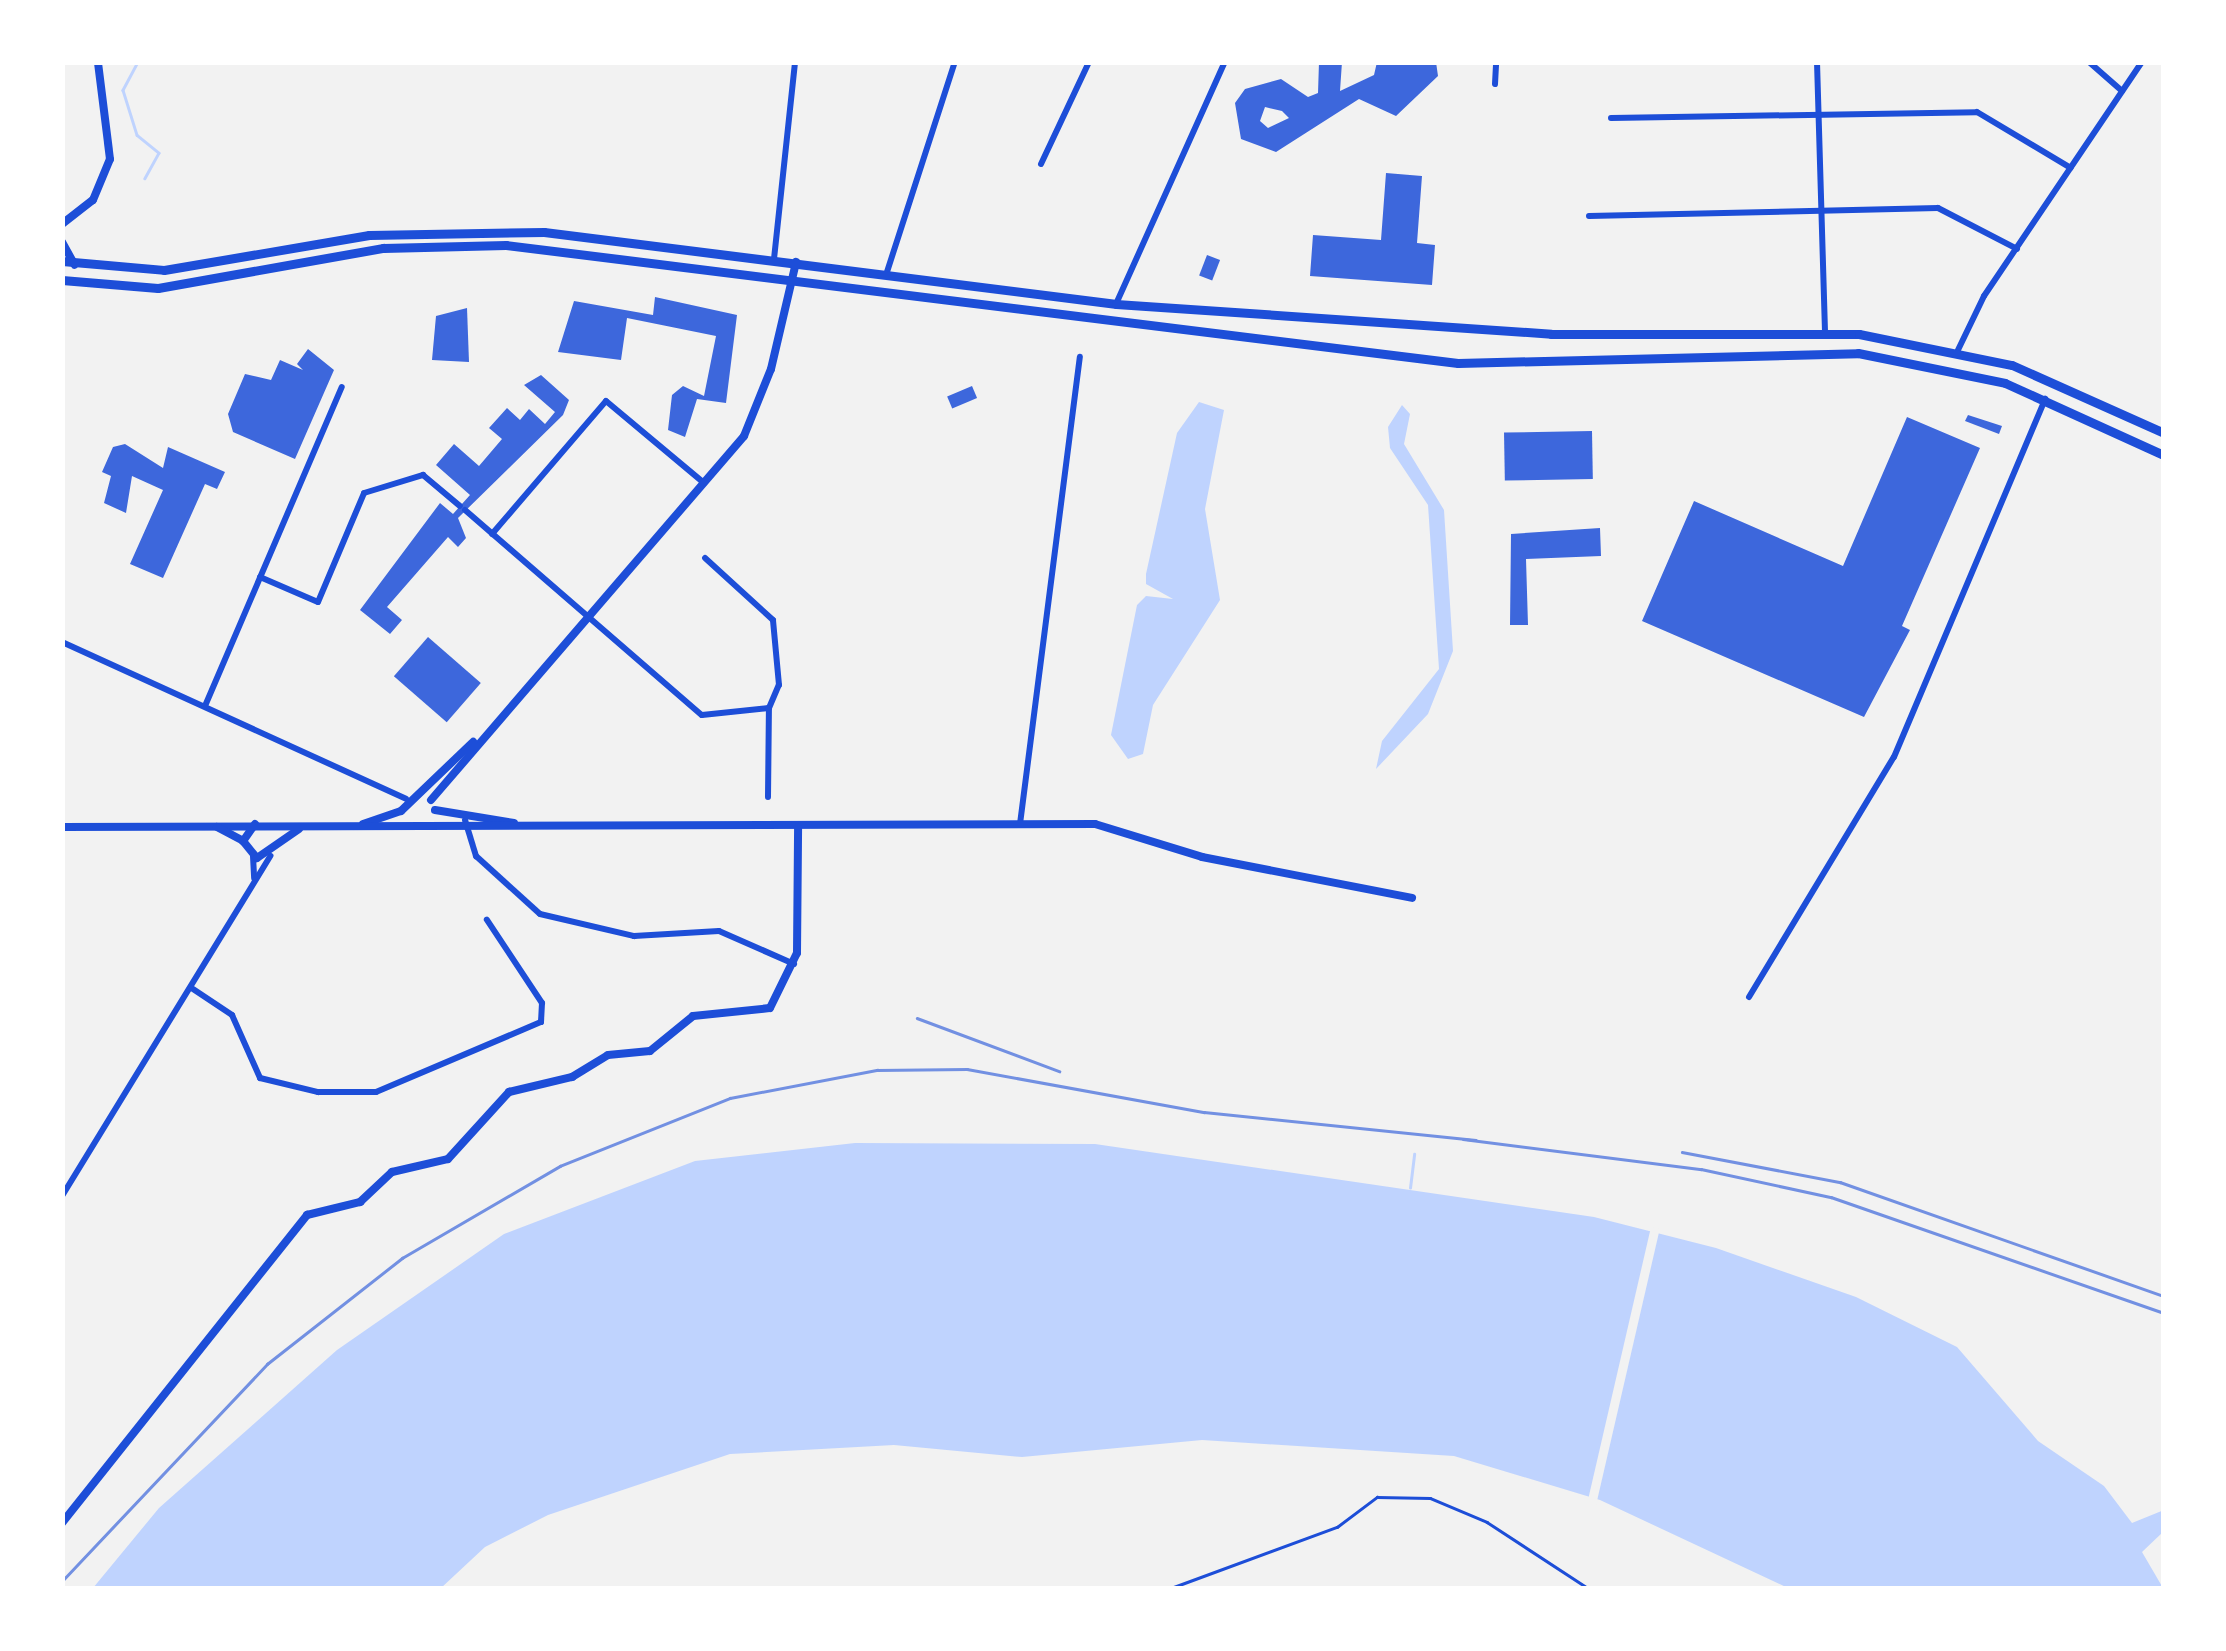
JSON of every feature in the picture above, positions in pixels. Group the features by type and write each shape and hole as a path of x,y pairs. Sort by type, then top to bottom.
{"main road":[{"path":"62,262 164,270 454,230 774,259 1116,304 1285,317 1551,334 1825,332 1958,350 2060,382 2164,433"},
{"path":"62,280 158,288 347,253 468,244 1505,365 1858,353 2046,398 2164,455"},
{"path":"1283,342 1285,317"}],"street":[{"path":"75,265 62,238 64,223 100,190 110,159 98,62"},
{"path":"774,259 795,62"},
{"path":"886,276 954,62"},
{"path":"1041,164 1089,62"},
{"path":"1116,304 1225,62"},
{"path":"1495,84 1496,62"},
{"path":"1818,62 1825,332"},
{"path":"2089,62 2122,91"},
{"path":"1958,350 2016,248 2142,62"},
{"path":"1611,118 1977,112 2070,168"},
{"path":"1590,216 1956,212 2016,248"},
{"path":"431,800 704,484 753,420 796,262"},
{"path":"1020,824 1080,357"},
{"path":"205,706 342,387"},
{"path":"1749,998 1894,757 2046,398"},
{"path":"492,534 606,400 704,484"},
{"path":"260,577 318,602 364,493 423,475 702,715 769,708"},
{"path":"705,558 773,620 779,685 769,708 768,797"},
{"path":"62,642 406,799"},
{"path":"354,826 401,811 406,799 418,794 491,726"},
{"path":"418,794 431,800 435,810 465,825 494,875 550,918 634,936 720,930 795,964"},
{"path":"429,824 435,810"},
{"path":"401,811 413,828"},
{"path":"62,828 262,824 413,828 429,824 1096,824 1202,857 1412,898"},
{"path":"262,824 278,841"},
{"path":"243,841 262,824"},
{"path":"213,825 243,841 253,856 254,879"},
{"path":"62,1196 193,990 278,841 308,826"},
{"path":"62,1523 307,1214 360,1202 404,1168 448,1159 509,1092 572,1077 608,1054 650,1051 693,1016 761,1014 795,964 798,827"},
{"path":"253,856 270,856"},
{"path":"193,990 232,1015 260,1078 318,1092 376,1092 542,1022 542,1003 486,920"}],"path":[{"path":"1170,1588 1337,1527 1376,1497 1430,1498 1487,1522 1588,1588"}],"water":[{"path":"1199,402 1224,410 1205,509 1220,600 1153,705 1143,754 1128,759 1111,735 1137,605 1146,596 1173,599 1146,584 1146,574 1177,433"},
{"path":"1402,405 1410,414 1404,444 1444,510 1453,651 1428,714 1376,769 1382,741 1439,669 1428,505 1390,448 1388,427"},
{"path":"855,1143 1095,1144 1594,1217 1716,1248 1856,1297 1957,1347 2038,1441 2104,1486 2132,1523 2164,1510 2163,1532 2142,1552 2163,1588 1788,1588 1600,1500 1454,1456 1202,1440 1022,1457 894,1445 730,1454 548,1515 485,1547 441,1588 93,1588 159,1508 337,1350 504,1234 695,1161"}],"pier":[{"path":"1651,1227 1660,1229 1596,1505 1587,1503"}],"building":[{"path":"1319,62 1342,62 1340,91 1374,75 1377,62 1436,62 1438,76 1396,116 1359,99 1276,152 1241,139 1235,103 1245,89 1281,79 1308,97 1318,93","holes":["1265,107 1282,111 1289,118 1268,128 1260,121"]},
{"path":"1386,173 1422,176 1417,243 1435,245 1432,285 1310,276 1313,235 1381,240"},
{"path":"1207,255 1220,260 1212,281 1199,276"},
{"path":"655,297 737,315 726,403 697,399 685,437 668,430 672,395 683,386 704,396 716,336 627,318 621,360 558,352 574,301 653,315"},
{"path":"467,308 469,362 432,360 436,316"},
{"path":"308,349 334,370 295,459 233,432 228,414 245,374 271,380 280,360 303,370 297,364"},
{"path":"541,375 569,400 563,415 458,518 466,538 458,547 448,537 387,607 402,620 390,634 360,610 440,503 453,514 470,495 436,465 454,444 479,466 502,439 489,428 507,408 520,420 529,409 545,424 555,412 524,385"},
{"path":"972,386 977,398 952,409 947,397"},
{"path":"1968,415 2002,426 1999,434 1965,421"},
{"path":"1907,417 1980,448 1902,626 1910,630 1864,717 1642,621 1694,501 1843,566"},
{"path":"1592,431 1593,479 1505,481 1504,433"},
{"path":"125,444 163,468 168,447 225,472 217,489 205,484 163,578 130,564 163,490 132,476 126,513 104,503 111,476 102,472 113,447"},
{"path":"1600,528 1601,556 1526,559 1528,625 1510,625 1511,534"},
{"path":"428,637 481,683 447,722 394,676"}],"waterway":[{"path":"138,62 123,90 137,135 159,153 145,178"},
{"path":"1410,1188 1414,1154"}],"railway":[{"path":"917,1018 1059,1071"},
{"path":"62,1581 267,1364 402,1258 560,1166 730,1098 877,1070 967,1069 1204,1112 1476,1140"},
{"path":"1463,1139 1701,1169 1831,1197 2164,1313"},
{"path":"1682,1152 1840,1182 2164,1296"}]}
